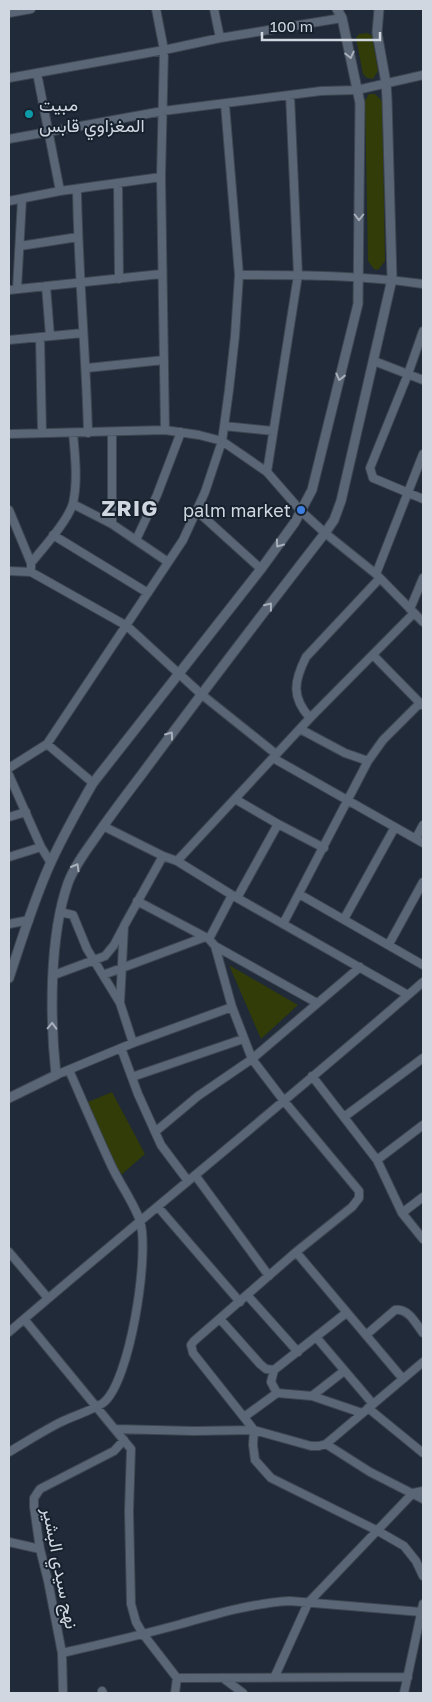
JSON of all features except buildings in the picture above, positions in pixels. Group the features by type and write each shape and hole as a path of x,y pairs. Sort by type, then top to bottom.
{"street":[{"path":"9,13 32,9"},
{"path":"156,9 164,50 161,274 165,430"},
{"path":"214,9 220,38"},
{"path":"9,978 51,863 94,783 261,569 301,511 312,490 358,304 360,277 360,103 342,18 337,9"},
{"path":"56,1075 52,1038 54,975 60,912 68,883 103,826 201,694 325,534 334,520 341,501 392,279 386,83 377,33 379,9"},
{"path":"9,78 220,38 342,18"},
{"path":"37,73 60,191"},
{"path":"9,139 163,111 321,91 357,90 423,75"},
{"path":"267,472 298,275 290,95"},
{"path":"51,863 41,847 9,769 47,744 127,626 183,540 197,511 222,442 229,390 239,276 225,104"},
{"path":"9,201 60,191 161,177"},
{"path":"118,183 119,279"},
{"path":"77,189 80,284 87,368 88,432"},
{"path":"22,199 20,246 13,289 80,284 161,274"},
{"path":"20,246 78,237"},
{"path":"239,276 360,277 392,279 423,284"},
{"path":"46,286 50,336"},
{"path":"423,331 408,374 370,468 373,478 423,499"},
{"path":"9,340 83,333"},
{"path":"40,337 42,433"},
{"path":"87,368 164,360"},
{"path":"374,361 423,380"},
{"path":"224,426 273,432"},
{"path":"9,434 165,430 199,435 222,442 267,472 301,511 325,534 378,576 423,622"},
{"path":"112,432 112,524"},
{"path":"136,540 157,495 181,432"},
{"path":"31,563 53,535 73,504 75,482 73,433"},
{"path":"310,718 301,708 296,695 299,671 306,657 378,576 423,454"},
{"path":"73,504 112,524 168,562"},
{"path":"9,510 31,563 31,572"},
{"path":"197,511 261,569"},
{"path":"53,535 148,593"},
{"path":"9,571 31,572 127,626 201,694 275,756 423,843"},
{"path":"177,861 310,718 373,655 412,611 423,578"},
{"path":"284,924 368,761 383,740 422,705 373,655"},
{"path":"300,729 346,753 368,761"},
{"path":"47,744 94,783"},
{"path":"235,799 324,848"},
{"path":"9,817 26,812"},
{"path":"103,975 207,938 235,896 278,824"},
{"path":"416,838 423,824"},
{"path":"103,826 177,861 408,995"},
{"path":"344,919 395,827"},
{"path":"9,857 41,847"},
{"path":"54,975 105,956 109,952 163,856"},
{"path":"389,944 423,882"},
{"path":"299,894 423,965"},
{"path":"138,901 207,938 215,946 317,1002"},
{"path":"60,912 73,916 87,949 120,1003 133,1043"},
{"path":"9,924 29,920"},
{"path":"120,1003 124,926"},
{"path":"215,946 232,1007 252,1059 359,1192 359,1198 357,1203 296,1252 194,1341 191,1349 254,1430 255,1460 271,1478 378,1531 404,1546 416,1561 423,1576"},
{"path":"155,1132 198,1096 252,1059 360,967"},
{"path":"9,1332 47,1297 158,1207 423,982"},
{"path":"9,1098 13,1093 133,1043 232,1007"},
{"path":"132,1077 243,1038"},
{"path":"121,1048 161,1145 188,1181"},
{"path":"344,1117 423,1058"},
{"path":"9,1452 60,1423 102,1403 114,1391 126,1362 140,1285 142,1245 140,1222 112,1167 69,1070"},
{"path":"312,1076 377,1160 402,1213 423,1240"},
{"path":"377,1160 423,1125"},
{"path":"195,1175 269,1276"},
{"path":"402,1213 423,1198"},
{"path":"158,1207 240,1302"},
{"path":"9,1252 47,1297"},
{"path":"296,1252 403,1379"},
{"path":"247,1295 298,1352"},
{"path":"366,1336 399,1309 406,1312 423,1333"},
{"path":"277,1393 271,1382 274,1370 346,1313"},
{"path":"24,1319 131,1448 129,1511 131,1604 136,1622 143,1634 177,1678 175,1693"},
{"path":"220,1320 260,1364 266,1369 274,1370"},
{"path":"316,1338 344,1371 368,1408 423,1453"},
{"path":"115,1429 254,1430 311,1446 318,1446 326,1444 423,1362"},
{"path":"312,1396 344,1371"},
{"path":"244,1417 277,1393 312,1396 368,1408"},
{"name":"نهج سيدي البشير","path":"63,1693 62,1653 40,1550 33,1502 40,1488 114,1451 124,1440"},
{"path":"326,1444 370,1472 423,1499"},
{"path":"275,1676 308,1603 413,1494 423,1491"},
{"path":"9,1542 40,1550"},
{"path":"62,1653 272,1602 290,1601 422,1608 404,1693"},
{"path":"177,1678 275,1676 408,1677"},
{"path":"223,1678 243,1693"}],"green space":[{"path":"368,33 372,36 378,71 373,79 367,78 363,74 356,38 359,34"},
{"path":"369,94 375,94 382,101 385,261 378,270 374,269 368,261 365,101"},
{"path":"229,965 298,1005 261,1039"},
{"path":"112,1092 145,1154 121,1175 115,1167 88,1102"}],"place":[{"name":"مبيت المغزاوي قابس","path":"29,114"},
{"name":"palm market","path":"301,510"}],"district":[{"name":"ZRIG","path":"130,507"}]}
